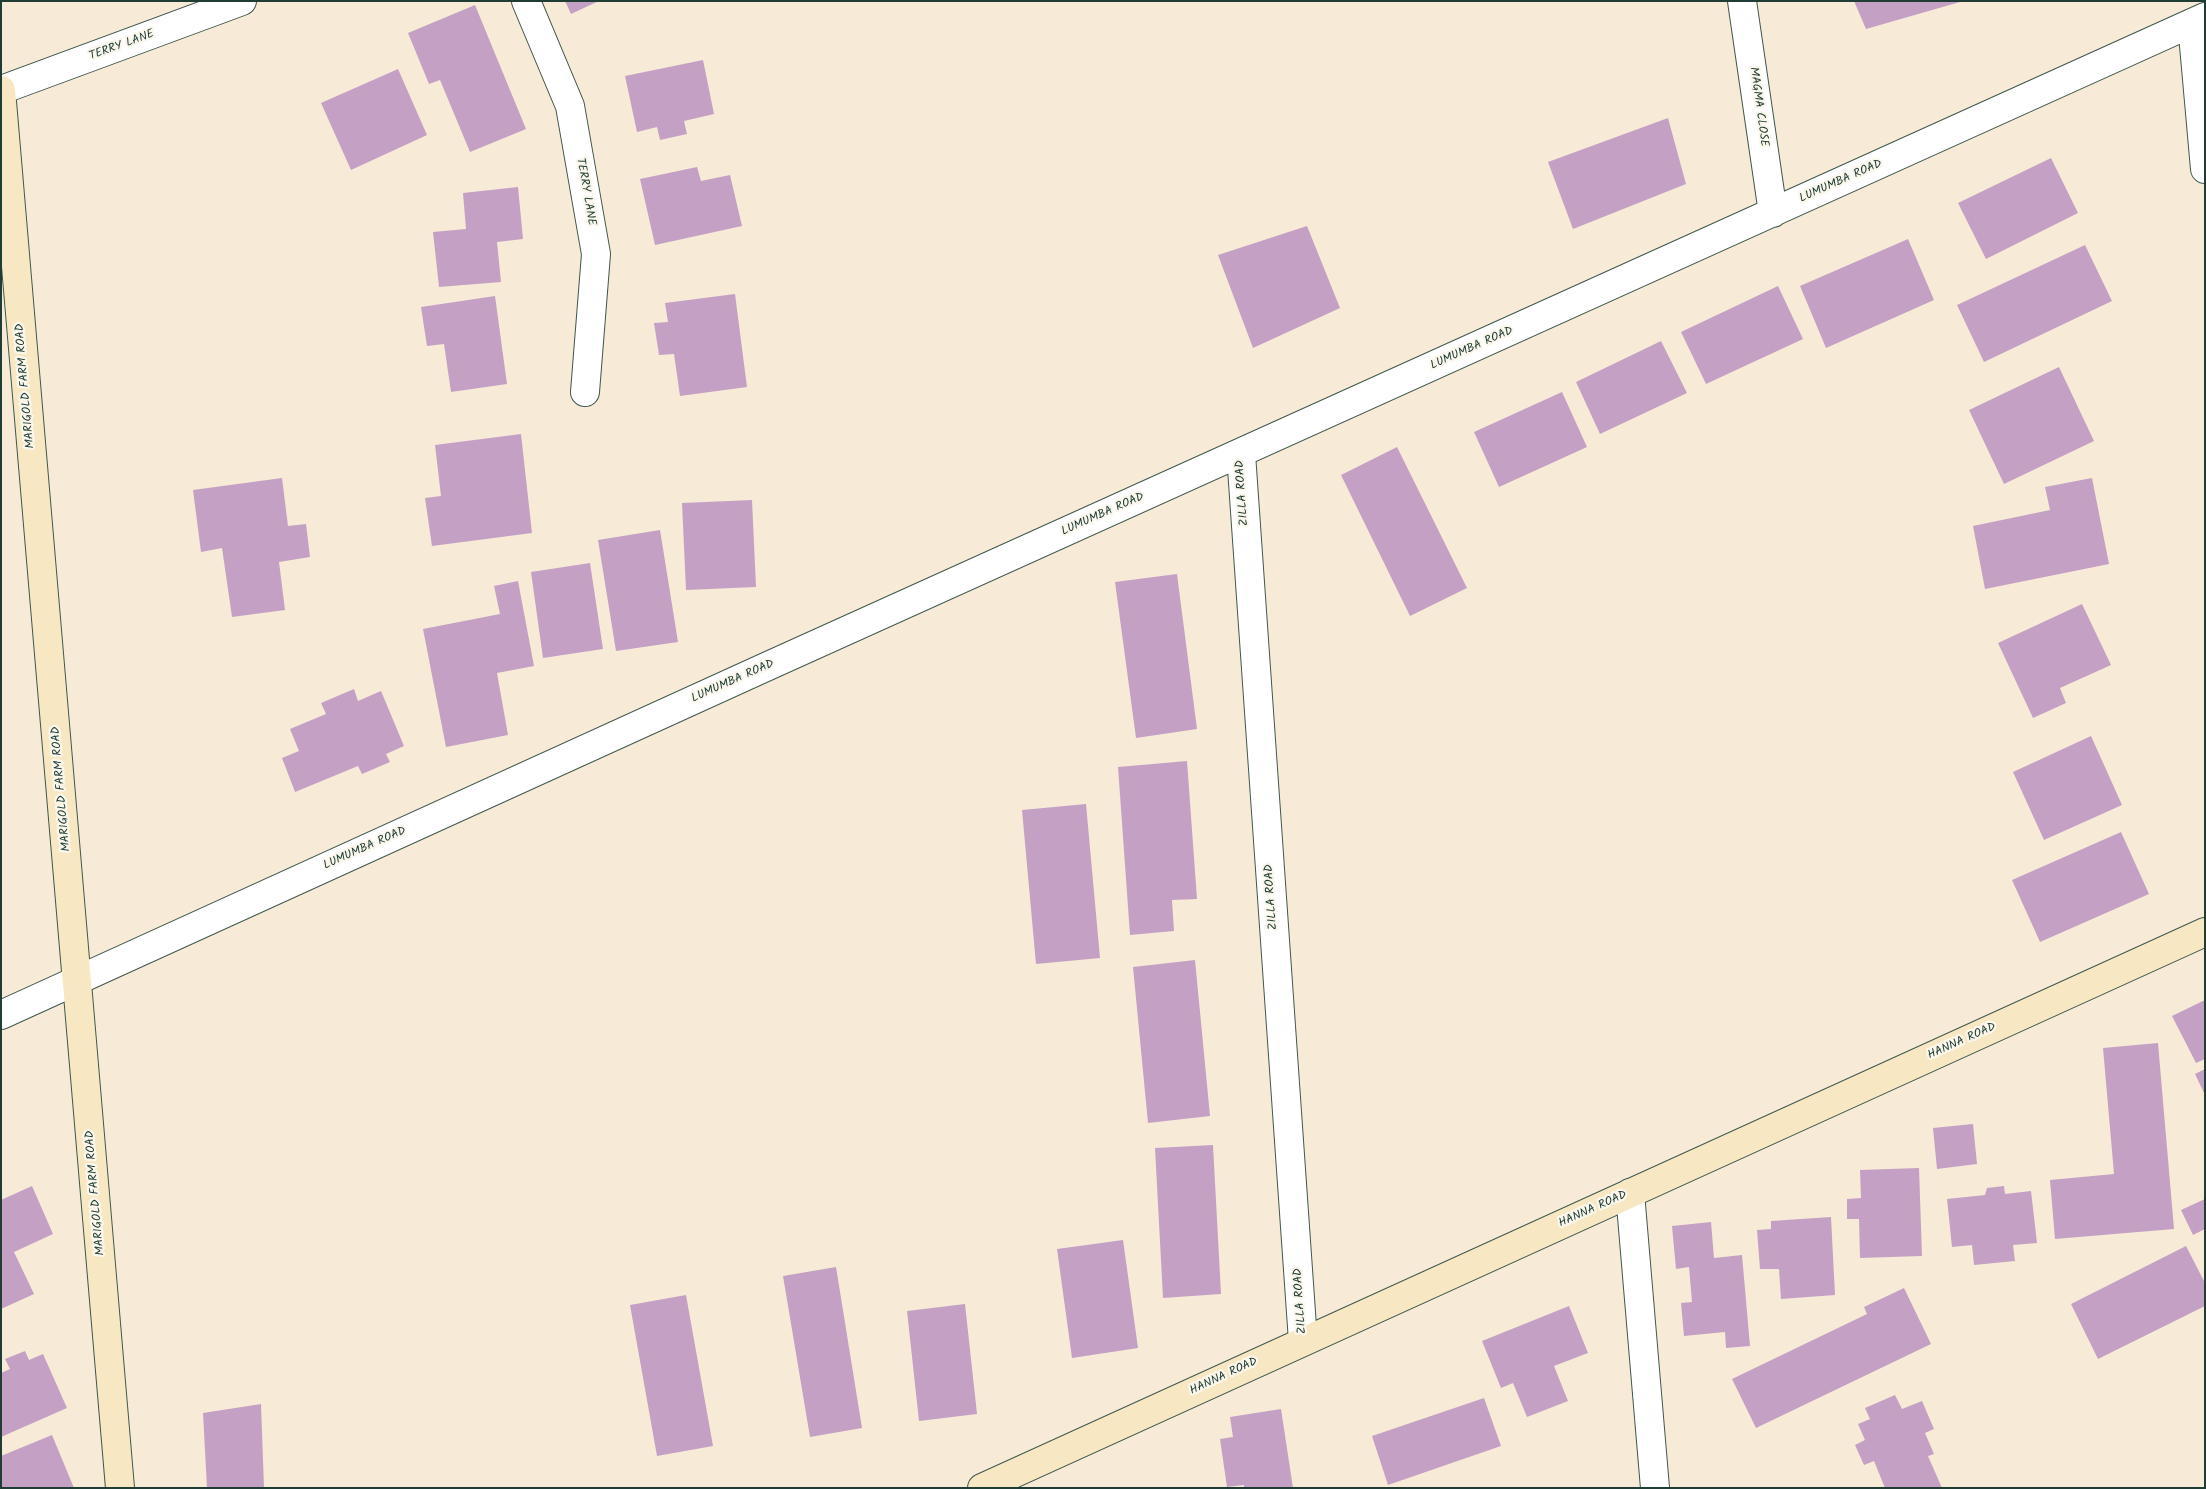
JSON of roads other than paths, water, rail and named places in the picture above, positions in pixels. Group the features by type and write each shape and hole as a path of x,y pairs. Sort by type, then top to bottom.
{"street":[{"name":"TERRY LANE","path":"1,90 242,1"},
{"name":"TERRY LANE","path":"526,1 570,106 596,254 585,392"},
{"name":"MAGMA CLOSE","path":"1742,1 1773,213"},
{"name":"LUMUMBA ROAD","path":"1,1015 776,662 1241,454 2198,20"},
{"path":"2198,20 2205,169"},
{"name":"MARIGOLD FARM ROAD","path":"1,90 120,1488"},
{"name":"ZILLA ROAD","path":"1241,454 1303,1341"},
{"name":"HANNA ROAD","path":"982,1488 2205,932"},
{"path":"1630,1193 1654,1488"}]}
